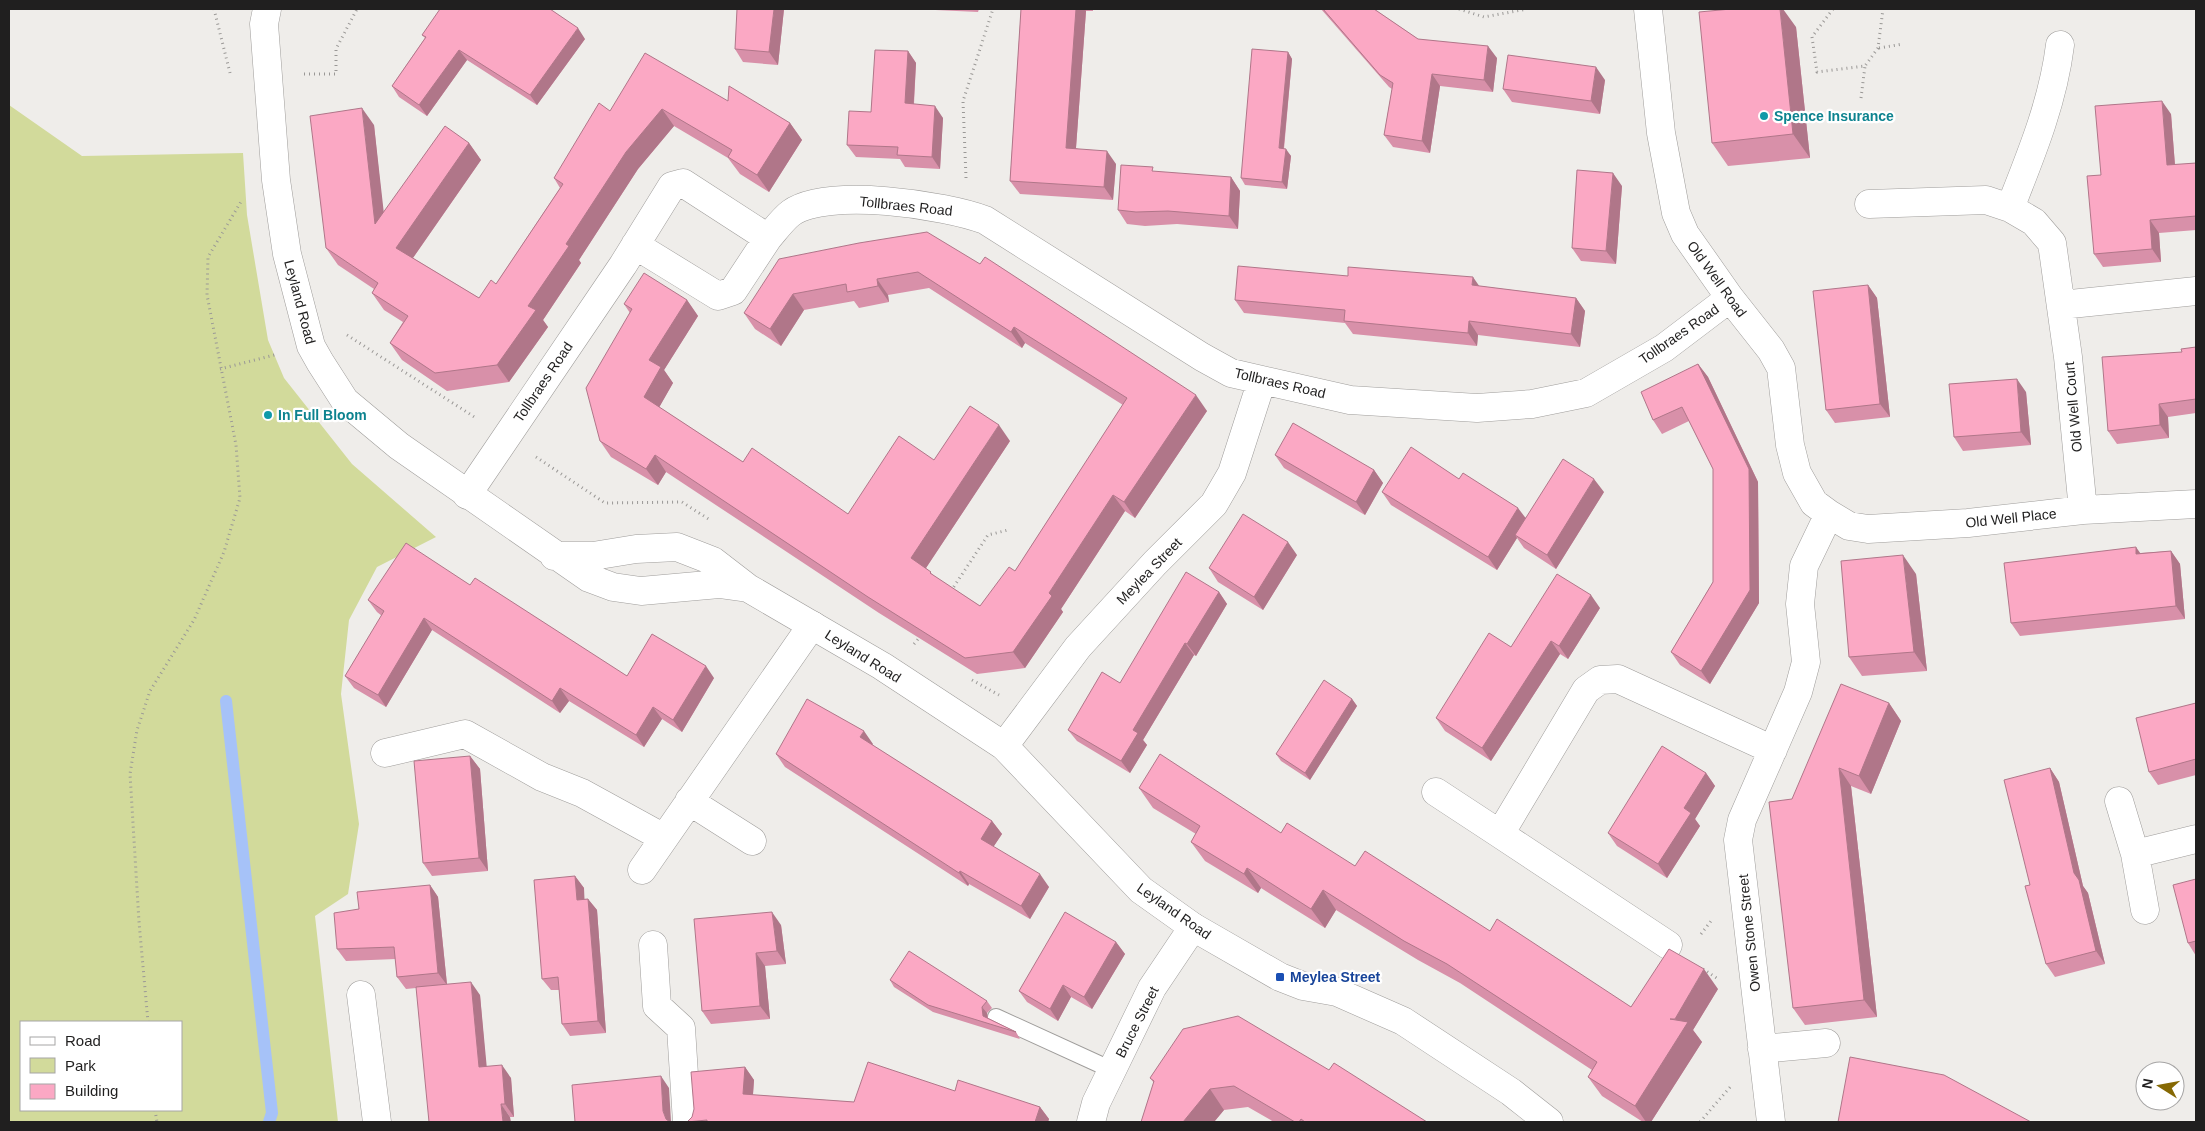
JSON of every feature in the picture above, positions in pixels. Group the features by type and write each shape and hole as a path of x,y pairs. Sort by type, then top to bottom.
{"street":[{"name":"Leyland Road","path":"263,14 276,180 286,244 311,346 345,401 399,446 554,556 589,578 613,587 641,591 719,584 748,588"},
{"name":"Old Well Road","path":"1650,14 1661,133 1676,213 1685,234 1730,298 1771,350 1781,368 1790,445 1797,473 1814,503 1829,514"},
{"path":"2010,208 2040,131 2057,73 2060,45"},
{"name":"Tollbraes Road","path":"468,495 636,245 672,186 684,183 768,238"},
{"name":"Tollbraes Road","path":"636,245 718,296 734,291 768,238 792,213 820,202 873,200 967,213 985,220 1202,357 1231,372 1350,400 1477,408 1532,404 1586,393 1664,348 1730,298"},
{"name":"Old Well Court","path":"1869,204 1986,200 2010,208 2034,222 2052,244 2068,357 2083,510"},
{"path":"2061,305 2196,291"},
{"name":"Meylea Street","path":"1004,746 1078,647 1214,504 1232,473 1262,380"},
{"name":"Old Well Place","path":"1829,514 1848,526 1868,530 1968,523 2083,510 2196,504"},
{"name":"Owen Stone Street","path":"1771,1122 1738,840 1742,820 1798,692 1806,662 1800,604 1804,566 1829,514"},
{"name":"Leyland Road","path":"554,556 593,556 636,549 677,547 713,561 748,588 882,666 1004,746 1141,890 1193,928 1280,977 1303,986 1337,992 1403,1021 1511,1092 1549,1122"},
{"name":"Leyland Road","path":"642,870 812,624"},
{"path":"1500,834 1586,690 1600,680 1618,679 1773,750"},
{"path":"386,753 465,734 542,777 582,793 664,838"},
{"path":"1436,792 1668,945"},
{"path":"2119,801 2135,854 2145,910"},
{"path":"689,802 752,841"},
{"path":"2135,854 2196,839"},
{"name":"Bruce Street","path":"1091,1122 1096,1103 1152,988 1193,928"},
{"path":"653,945 657,1006 681,1028 687,1122"},
{"path":"361,995 377,1122"},
{"path":"1762,1049 1826,1044"}],"lane":[{"path":"996,1018 1112,1070"}],"path":[{"path":"214,9 231,77"},
{"path":"267,74 336,74 336,49 356,9"},
{"path":"967,213 963,101 993,9"},
{"path":"1459,9 1484,17 1527,9"},
{"path":"1827,9 1832,10 1812,37 1817,72 1865,66"},
{"path":"1861,98 1865,66 1878,48 1883,9"},
{"path":"1878,48 1903,44"},
{"path":"148,1021 139,922 130,774 137,730 150,691 194,620 224,552 240,498 236,445 207,295 208,257 246,195"},
{"path":"220,368 311,346"},
{"path":"950,591 988,535 1008,530"},
{"path":"1668,945 1718,980 1754,981"}],"green space":[{"path":"9,105 82,156 243,153 247,215 268,340 284,378 352,464 436,537 377,567 349,620 341,694 359,824 348,894 315,916 338,1122 9,1122"}],"building":[{"path":"440,9 550,9 578,28 530,95 459,50 419,105 392,86 426,37 422,35"},
{"path":"737,9 774,9 769,52 735,49"},
{"path":"1021,9 1076,9 1066,148 1107,151 1104,187 1010,181"},
{"path":"1323,9 1374,9 1418,39 1488,46 1484,80 1432,74 1422,141 1384,135 1393,83 1380,75"},
{"name":"Spence Insurance","path":"1731,9 1780,9 1793,134 1712,143 1699,12"},
{"path":"1252,49 1288,52 1279,148 1286,149 1282,182 1241,178"},
{"path":"875,50 908,51 905,103 935,106 932,157 897,155 898,147 847,145 849,111 871,112"},
{"path":"645,53 728,101 729,86 790,123 757,175 728,157 732,150 662,109 626,152 566,244 569,246 528,306 536,310 497,365 435,373 390,343 408,316 372,293 378,283 326,248 310,116 362,108 375,224 445,126 469,143 396,248 479,298 491,280 496,284 563,184 554,178 599,103 610,111"},
{"path":"1508,55 1596,67 1591,101 1503,89"},
{"path":"2162,101 2167,165 2196,163 2196,216 2150,220 2152,249 2094,254 2087,176 2101,175 2095,106"},
{"path":"1121,165 1153,167 1152,171 1231,177 1229,216 1168,211 1136,212 1118,210"},
{"path":"1577,170 1613,173 1606,251 1572,248"},
{"path":"927,232 980,264 985,257 1196,395 1124,502 1113,495 1049,593 1052,596 1013,652 965,658 868,597 655,455 646,469 600,441 586,388 632,309 624,304 644,273 687,300 649,360 661,367 644,397 743,462 752,448 848,514 899,436 934,460 970,406 999,425 911,558 980,606 1009,567 1015,571 1127,398 1014,327 1011,332 918,272 877,279 878,286 847,292 846,284 793,294 770,329 744,313 779,259"},
{"path":"1238,266 1348,276 1348,267 1473,277 1472,285 1576,298 1571,334 1469,321 1468,333 1344,321 1345,310 1235,300"},
{"path":"1868,285 1880,404 1826,410 1813,291"},
{"path":"2196,347 2196,399 2159,404 2160,425 2108,431 2102,357 2182,352 2181,349"},
{"path":"1698,364 1749,469 1750,590 1701,671 1671,652 1713,582 1713,469 1682,407 1653,420 1641,392"},
{"path":"2017,379 2021,432 1954,437 1949,384"},
{"path":"1293,423 1374,470 1356,502 1275,455"},
{"path":"1411,447 1459,479 1463,473 1518,508 1488,557 1382,492"},
{"path":"1563,459 1594,479 1547,555 1515,535"},
{"path":"1243,514 1288,542 1254,597 1209,568"},
{"path":"406,543 470,585 475,578 627,676 652,634 706,666 673,720 653,707 636,735 560,688 552,701 424,618 378,695 345,676 384,611 368,600"},
{"path":"2136,547 2136,554 2171,551 2176,606 2011,623 2004,563"},
{"path":"1903,555 1914,652 1849,657 1841,561"},
{"path":"1186,572 1219,592 1187,644 1185,643 1133,730 1138,733 1121,761 1068,730 1102,672 1120,683"},
{"path":"1557,574 1591,595 1559,646 1551,641 1482,748 1436,718 1489,633 1511,647"},
{"path":"1324,680 1352,699 1305,773 1276,754"},
{"path":"1841,684 1889,703 1859,776 1839,768 1864,1000 1793,1008 1769,802 1792,799"},
{"path":"807,699 864,731 860,737 992,821 981,839 1040,874 1021,906 960,871 959,873 776,754"},
{"path":"2196,703 2196,759 2149,772 2136,718"},
{"path":"1662,746 1706,773 1684,808 1691,813 1658,864 1608,833"},
{"path":"1160,754 1281,833 1287,823 1355,866 1365,851 1490,931 1497,919 1631,1007 1669,949 1704,969 1675,1019 1670,1019 1688,1022 1635,1106 1588,1077 1597,1062 1447,964 1404,941 1323,890 1311,909 1247,868 1244,874 1191,842 1200,826 1139,788"},
{"path":"470,756 479,858 423,863 414,761"},
{"path":"2050,768 2074,873 2079,880 2096,951 2046,964 2025,886 2030,885 2004,780"},
{"path":"575,876 577,900 588,899 598,1021 562,1024 558,977 542,979 534,880"},
{"path":"2196,879 2196,941 2188,943 2173,885"},
{"path":"430,885 438,973 397,977 394,947 337,949 334,913 359,909 357,892"},
{"path":"772,912 777,951 756,953 760,1006 702,1011 694,919"},
{"path":"1065,912 1116,942 1084,997 1063,985 1050,1009 1019,991"},
{"path":"909,951 987,1001 982,1007 983,1016 1016,1032 928,1005 890,980"},
{"path":"471,982 479,1067 502,1065 505,1104 501,1104 503,1122 429,1122 416,987"},
{"path":"1238,1016 1329,1070 1334,1063 1427,1122 1305,1122 1301,1119 1299,1122 1295,1122 1234,1086 1210,1089 1183,1122 1141,1122 1154,1081 1150,1078 1183,1029"},
{"path":"1850,1057 1944,1075 2031,1122 1838,1122"},
{"path":"868,1062 955,1091 958,1080 1040,1107 1035,1122 707,1122 707,1120 687,1122 692,1117 694,1109 691,1072 745,1067 743,1094 854,1102"},
{"path":"661,1076 663,1111 666,1119 670,1122 575,1122 572,1085"}],"waterway":[{"path":"226,701 272,1113 269,1122"}],"place":[{"name":"Spence Insurance","path":"1764,116"},
{"name":"In Full Bloom","path":"268,415"},
{"name":"Meylea Street","path":"1280,977"}]}
